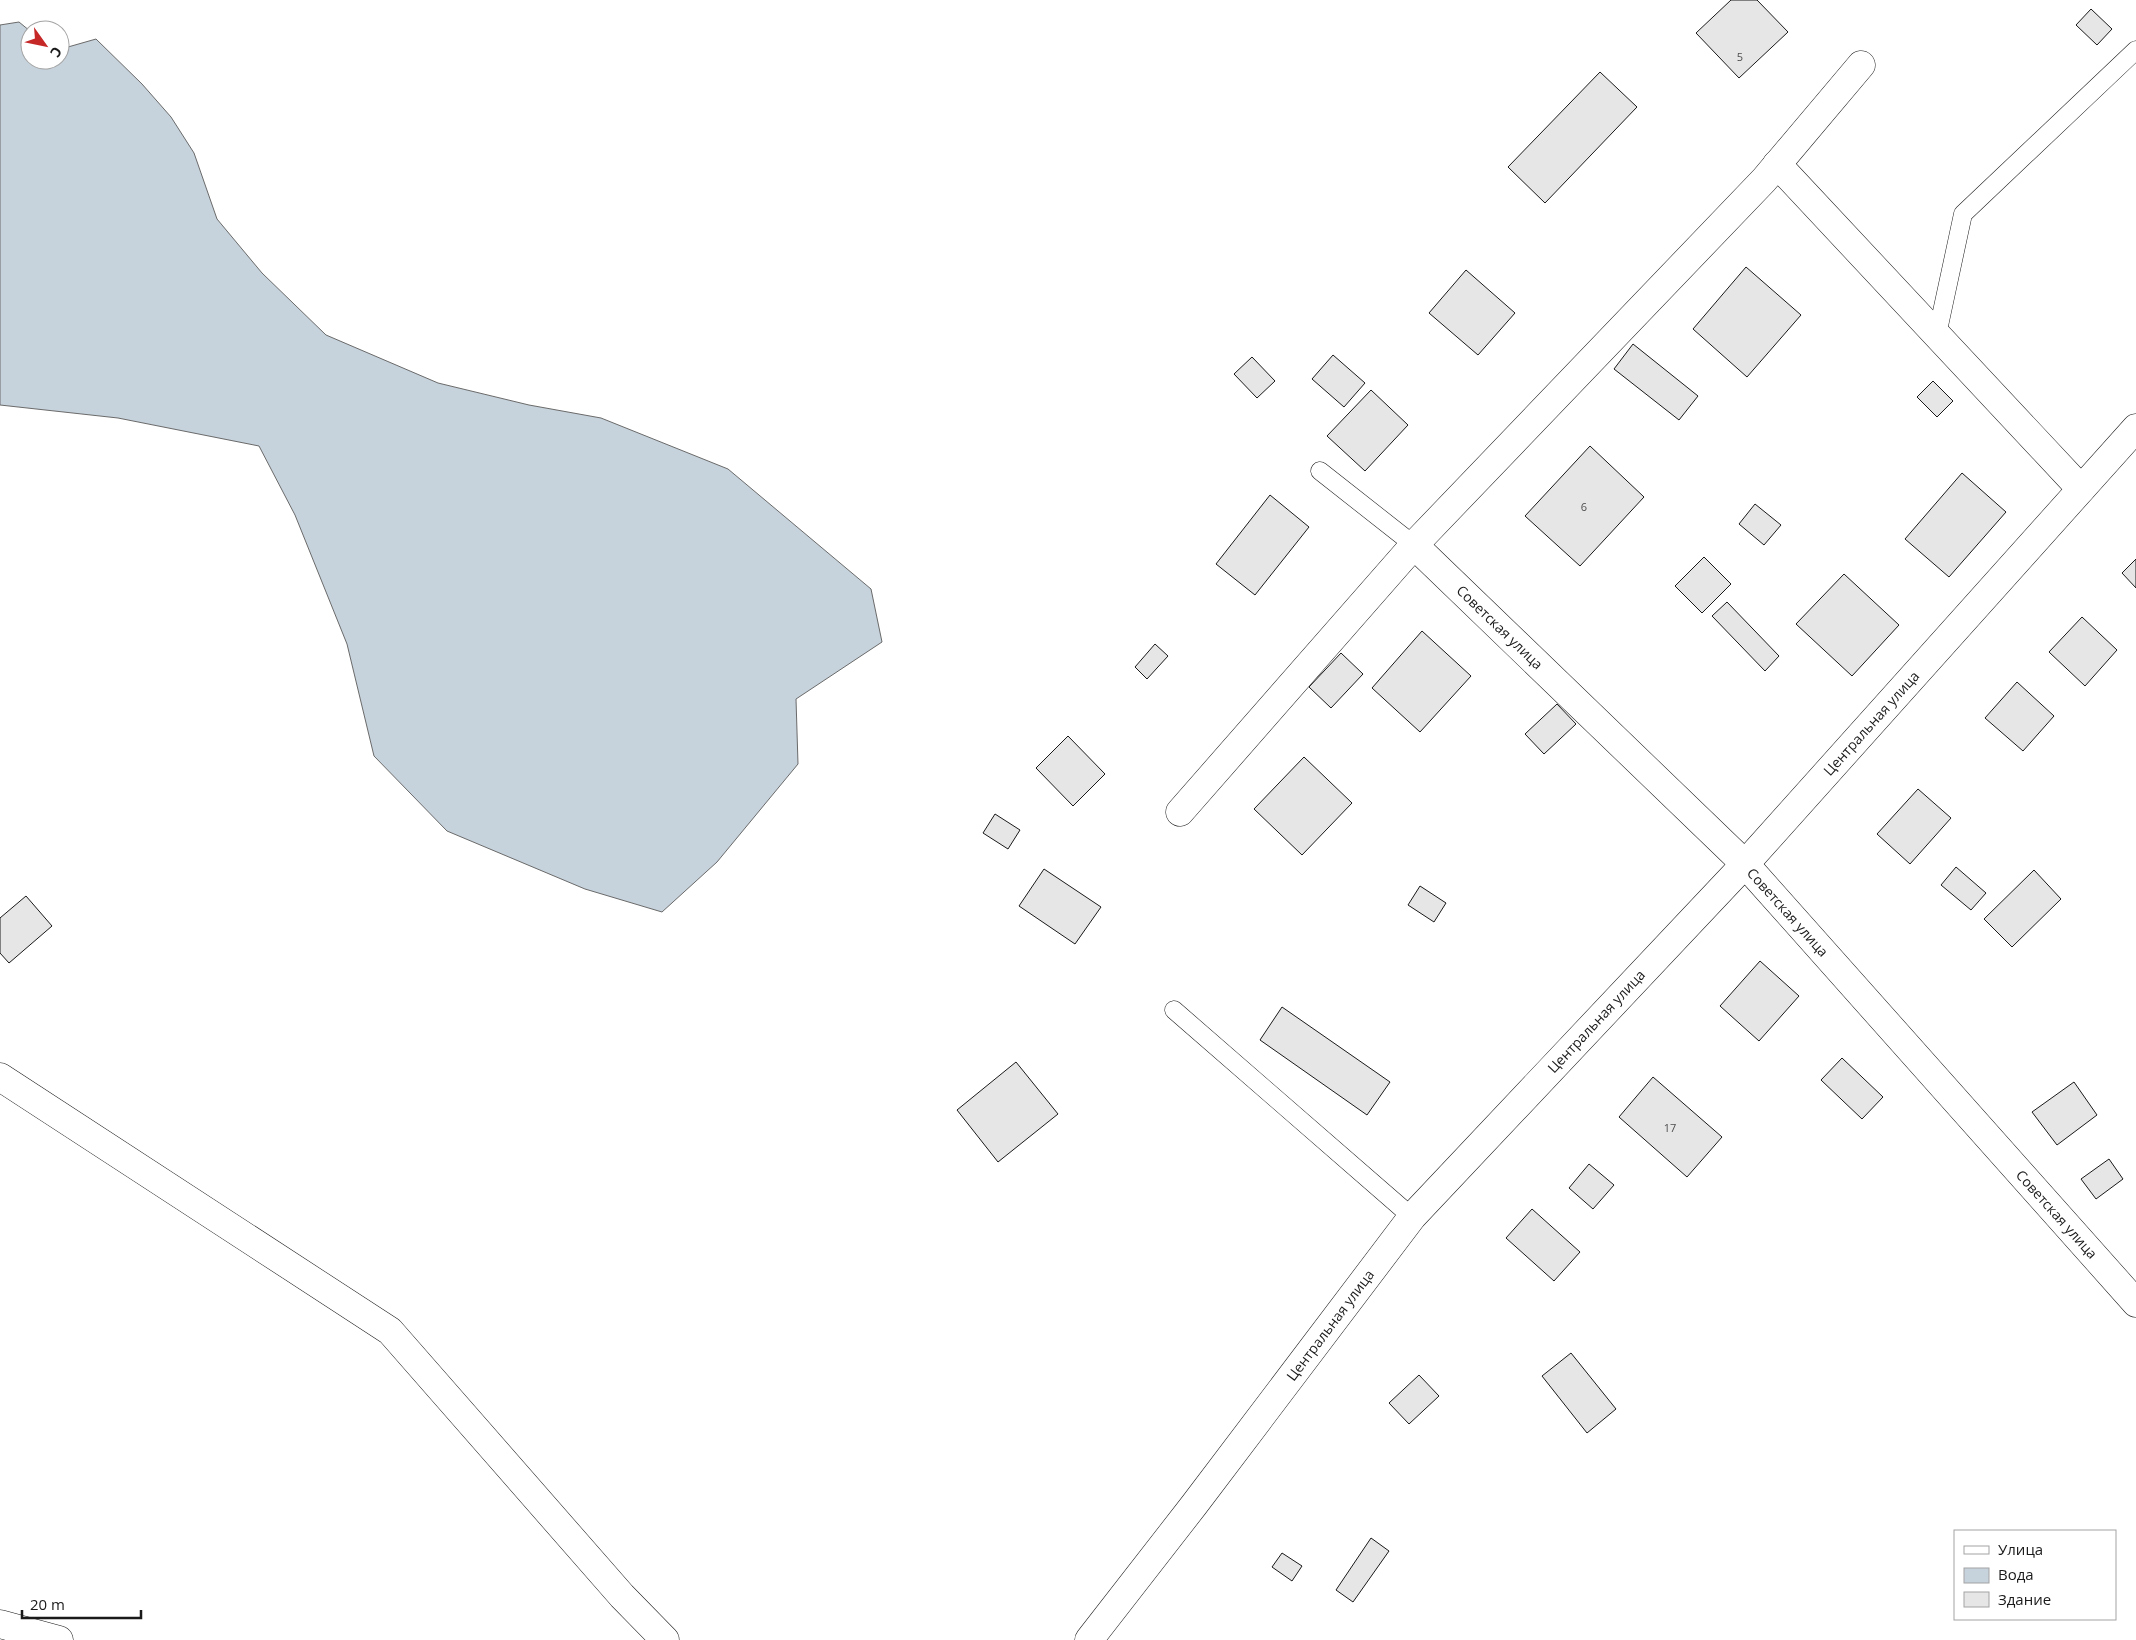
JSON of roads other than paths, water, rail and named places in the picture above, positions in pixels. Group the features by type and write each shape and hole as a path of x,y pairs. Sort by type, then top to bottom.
{"street":[{"path":"1180,812 1414,545 1777,164 1861,65"},
{"path":"1777,164 2081,489"},
{"name":"Центральная улица","path":"1089,1640 1194,1505 1412,1216 1745,864 2136,428"},
{"name":"Советская улица","path":"1414,545 1745,864 2136,1303"},
{"path":"0,1078 390,1331 622,1596 666,1640"},
{"path":"0,1624 59,1640"}],"lane":[{"path":"1937,335 1963,214 2136,50"},
{"path":"1320,471 1414,545"},
{"path":"1174,1010 1412,1216"}],"water":[{"path":"20,23 20,70 70,70 70,46 96,39 142,84 171,117 194,153 217,219 262,273 326,335 438,383 529,405 601,418 728,469 871,589 882,642 796,699 798,764 717,862 662,912 585,889 447,831 374,756 347,644 295,515 259,446 118,418 0,405 0,25"}]}
